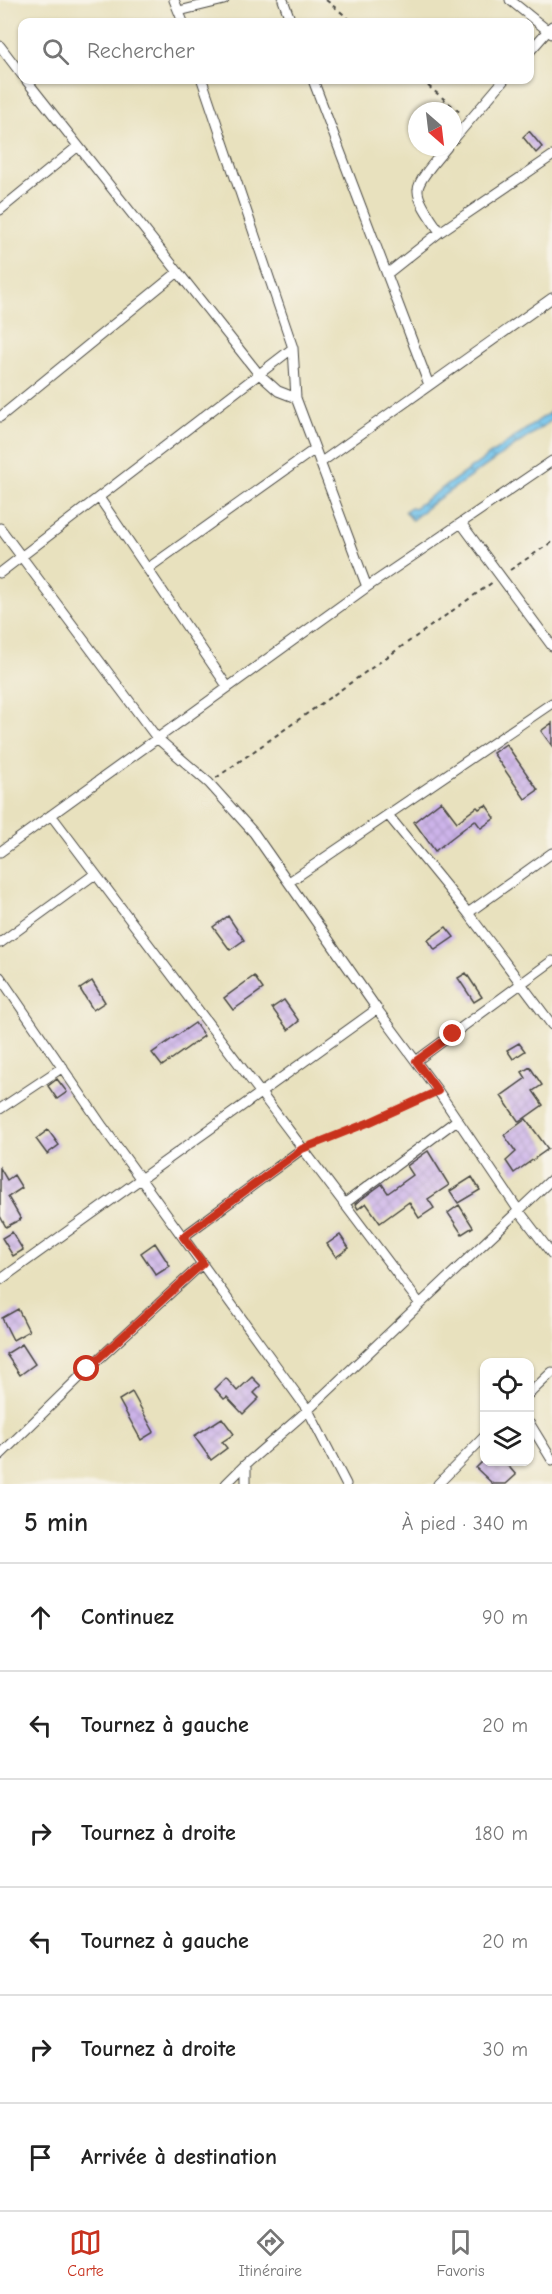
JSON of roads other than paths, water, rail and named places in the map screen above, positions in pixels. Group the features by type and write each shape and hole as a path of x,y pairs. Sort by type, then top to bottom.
{"street":[{"path":"174,0 182,18"},
{"path":"179,11 224,0"},
{"path":"283,0 290,18"},
{"path":"510,0 551,30 534,47"},
{"path":"0,46 18,70"},
{"path":"29,84 258,373 278,391 296,398"},
{"path":"203,84 294,348 296,398 368,586"},
{"path":"315,84 429,385"},
{"path":"462,128 500,84"},
{"path":"0,210 77,147"},
{"path":"440,232 419,197 417,189 441,156"},
{"path":"387,274 440,232 552,156"},
{"path":"0,417 178,272"},
{"path":"320,463 552,298"},
{"path":"0,573 100,499 258,373 294,348"},
{"path":"147,569 315,449"},
{"path":"0,852 368,586 552,461"},
{"path":"100,499 227,686"},
{"path":"461,523 552,646"},
{"path":"0,528 158,738 209,783 254,833 552,1254"},
{"path":"289,882 552,703"},
{"path":"51,815 420,1304"},
{"path":"388,815 468,913 552,1025"},
{"path":"468,913 552,853"},
{"path":"0,943 95,874"},
{"path":"416,1061 552,961"},
{"path":"0,977 141,1179 308,1410 346,1484"},
{"path":"0,1280 377,1009"},
{"path":"0,1109 63,1067"},
{"path":"344,1204 458,1120"},
{"path":"183,1237 302,1149"},
{"path":"226,1484 308,1410 552,1179"},
{"path":"0,1455 87,1369 203,1263"},
{"path":"534,1389 552,1372"},
{"path":"534,1431 552,1460"},
{"path":"438,1484 480,1441"},
{"path":"246,1464 246,1484"}],"water":[{"path":"552,411 552,420 434,502 412,520 405,511 411,507 414,508"}]}
